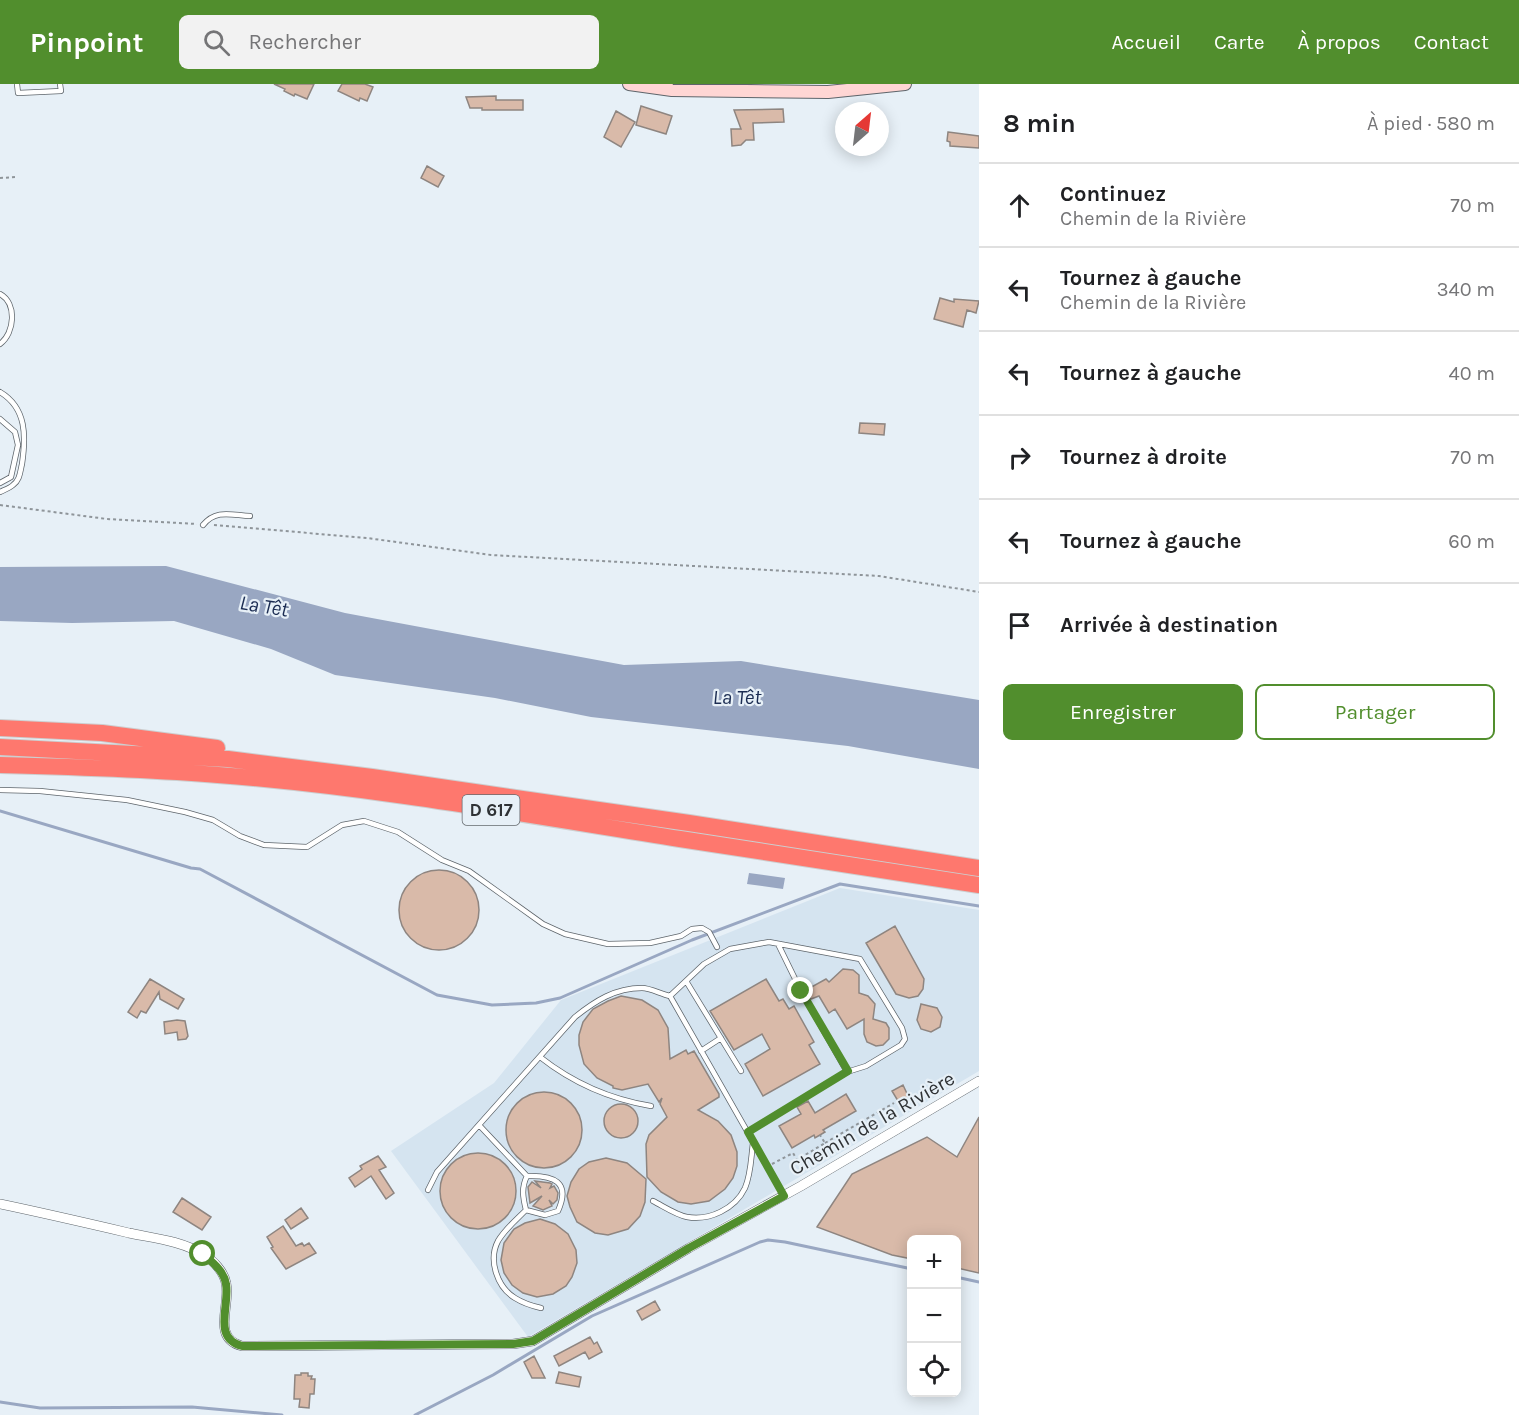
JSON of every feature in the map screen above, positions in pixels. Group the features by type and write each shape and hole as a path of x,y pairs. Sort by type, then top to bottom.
{"highway":[{"path":"0,728 102,734 209,747 372,777"},
{"name":"D 617","path":"0,747 228,759 372,777 689,823 979,868"},
{"name":"D 617","path":"0,765 218,774 299,783 533,816 979,885"}],"main road":[{"path":"629,84 672,90 828,92 904,84"}],"street":[{"name":"Chemin de la Rivière","path":"0,1204 165,1241 203,1254 217,1266 226,1282 224,1327 227,1338 232,1343 242,1346 513,1344 533,1341 979,1081"}],"lane":[{"path":"17,84 18,93 61,91 60,84"},
{"path":"0,294 11,306 12,318 4,341 0,344"},
{"path":"0,392 10,398 26,434 20,477 12,486 0,492"},
{"path":"0,419 15,432 18,445 11,477 0,483"},
{"path":"202,525 210,516 219,514 250,516"},
{"path":"0,790 40,791 127,800 185,812 213,820 240,836 264,845 307,847 342,825 364,821 398,832 442,860 469,871 543,924 565,934 608,944 650,943 681,936 692,929 702,928 710,935 717,947"},
{"path":"670,996 704,964 730,949 769,942 860,959 902,1028 905,1039 901,1045 866,1066 848,1071 748,1132"},
{"path":"778,944 801,991 848,1071"},
{"path":"686,981 741,1071"},
{"path":"428,1190 437,1172 575,1017 597,1000 614,992 643,988 670,996 784,1196"},
{"path":"701,1050 721,1038"},
{"path":"540,1057 557,1070 594,1091 651,1106"},
{"path":"479,1125 527,1176 545,1175 556,1180 562,1187 563,1199 558,1211 545,1215 526,1210"},
{"path":"653,1201 685,1217 702,1218 724,1212 744,1191 750,1173 753,1142"},
{"path":"526,1210 523,1195 527,1176"},
{"path":"526,1210 506,1229 497,1243 493,1264 497,1278 512,1297 527,1305 541,1308"}],"path":[{"path":"0,178 16,177"},
{"path":"0,505 107,519 367,538 491,555 879,576 979,592"},
{"path":"767,1167 793,1153 797,1160 894,1103"},
{"path":"820,1135 825,1143"}],"shaded area":[{"path":"840,888 979,910 979,1071 528,1337 391,1151 494,1083 561,1000"}],"water":[{"name":"La Têt","path":"166,566 345,613 624,665 741,661 979,700 979,769 848,746 591,717 495,698 335,675 271,649 174,621 72,623 0,621 0,567"},
{"path":"749,873 785,878 783,889 747,884"}],"building":[{"path":"274,84 314,84 307,99 295,94 294,96"},
{"path":"342,84 365,84 373,87 367,101 360,98 359,101 338,91"},
{"path":"496,96 496,100 523,100 523,110 470,108 466,97"},
{"path":"641,106 672,116 666,134 636,125"},
{"path":"783,109 784,122 753,123 754,140 746,140 741,145 732,146 731,129 741,129 734,110"},
{"path":"616,111 635,122 621,147 604,137"},
{"path":"948,132 979,136 979,148 950,146 950,142 947,141"},
{"path":"427,166 444,176 438,187 421,178"},
{"path":"940,298 954,302 954,299 979,301 976,313 967,310 963,327 934,319"},
{"path":"860,423 885,424 884,435 859,433"},
{"path":"431,870 447,870 468,881 479,902 479,918 468,939 447,950 431,950 417,944 405,932 399,918 399,902 405,888 417,876"},
{"path":"895,926 924,979 923,989 918,996 909,998 896,994 866,943"},
{"path":"843,969 853,970 859,975 859,993 868,996 875,1004 873,1019 886,1023 889,1028 889,1039 883,1045 876,1046 867,1042 864,1034 864,1019 847,1029 835,1009 829,1013 819,996 811,999 806,990 826,979 829,982"},
{"path":"150,979 184,999 178,1009 160,999 159,992 146,1013 141,1011 137,1018 128,1012"},
{"path":"766,979 779,1001 783,999 789,1009 794,1006 814,1042 809,1045 820,1064 763,1096 745,1064 770,1049 762,1034 734,1050 710,1011"},
{"path":"621,996 642,1000 658,1010 668,1028 670,1059 686,1050 688,1054 694,1051 719,1094 719,1097 698,1110 718,1121 731,1135 737,1152 737,1166 733,1178 725,1189 709,1201 691,1204 678,1202 661,1192 647,1177 646,1144 649,1135 667,1117 660,1104 662,1098 659,1102 648,1084 622,1090 613,1088 597,1078 584,1064 579,1045 583,1022 593,1009"},
{"path":"921,1004 937,1008 942,1017 940,1027 931,1032 921,1029 917,1020"},
{"path":"185,1021 188,1036 186,1039 178,1040 177,1032 165,1034 164,1022"},
{"path":"903,1085 910,1100 901,1106 892,1091"},
{"path":"544,1092 559,1095 571,1103 579,1115 582,1130 579,1145 571,1157 559,1165 544,1168 529,1165 517,1157 509,1145 506,1130 509,1115 517,1103 529,1095"},
{"path":"846,1094 856,1111 823,1130 825,1132 815,1138 814,1135 792,1148 779,1126 801,1114 797,1107 808,1101 815,1113"},
{"path":"621,1104 633,1109 638,1121 633,1133 621,1138 609,1133 604,1121 609,1109"},
{"path":"979,1117 979,1273 961,1269 961,1235 907,1235 907,1258 892,1255 817,1227 852,1174 927,1137 957,1157"},
{"path":"478,1153 493,1156 505,1164 513,1176 516,1191 513,1206 505,1218 493,1226 478,1229 463,1226 451,1218 443,1206 440,1191 443,1176 451,1164 463,1156"},
{"path":"378,1156 386,1167 379,1170 394,1193 386,1199 371,1176 355,1187 349,1178 362,1169 360,1166"},
{"path":"606,1158 627,1163 646,1179 645,1202 640,1216 628,1229 608,1235 595,1233 577,1222 567,1196 571,1182 579,1169 589,1162"},
{"path":"535,1181 550,1183 552,1184 550,1188 554,1186 558,1193 557,1200 553,1204 549,1200 552,1206 543,1210 533,1206 542,1196 530,1203 528,1187 532,1182 541,1188"},
{"path":"182,1198 211,1217 202,1230 173,1212"},
{"path":"301,1208 308,1218 291,1229 285,1220"},
{"path":"540,1219 555,1224 568,1234 576,1250 577,1263 566,1286 553,1294 537,1297 523,1293 512,1285 504,1273 501,1260 504,1243 514,1229"},
{"path":"283,1226 296,1246 309,1243 316,1253 286,1269 271,1248 273,1247 267,1237"},
{"path":"655,1301 660,1310 642,1320 637,1311"},
{"path":"590,1337 594,1344 597,1342 602,1352 589,1359 585,1352 559,1366 554,1356"},
{"path":"534,1356 545,1378 532,1378 524,1362"},
{"path":"559,1372 581,1377 579,1387 556,1383"},
{"path":"301,1373 308,1373 308,1376 312,1376 311,1379 315,1379 314,1394 310,1394 309,1408 299,1407 300,1399 294,1399 295,1375 301,1375"}],"waterway":[{"path":"0,811 200,869 437,995 492,1005 536,1003 560,998 692,940 840,884 979,906"},
{"path":"415,1415 493,1375 592,1316 760,1242 768,1240 785,1242 907,1268"},
{"path":"961,1278 979,1282"},
{"path":"0,1402 40,1408 192,1407 282,1415"}],"route":[{"path":"203,1254 217,1266 226,1282 224,1327 227,1338 232,1343 242,1346 513,1344 533,1341 689,1248 784,1196 748,1132 848,1071 801,991"}]}
